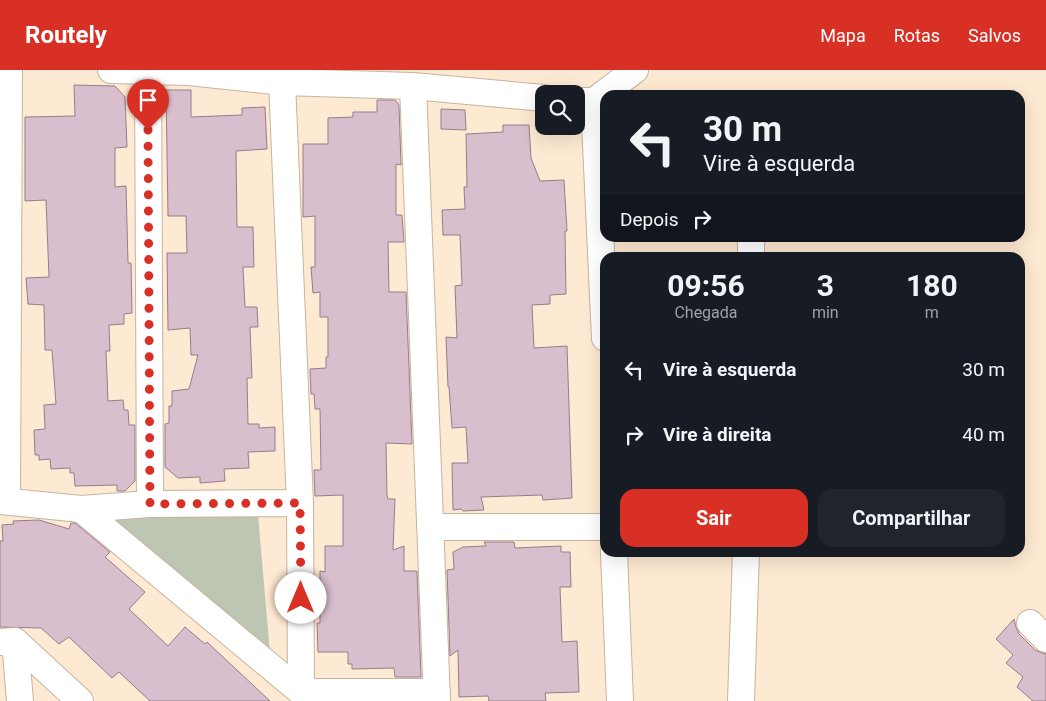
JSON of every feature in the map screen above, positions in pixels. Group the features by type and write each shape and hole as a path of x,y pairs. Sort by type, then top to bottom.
{"street":[{"path":"9,70 3,501 81,509 150,504 300,503"},
{"path":"111,70 148,72 189,71 282,82 413,86 535,97"},
{"path":"603,90 635,70"},
{"path":"148,72 150,504"},
{"path":"282,82 300,503 301,692"},
{"path":"81,509 301,692 437,696 413,86"},
{"path":"600,92 585,101 600,279"},
{"path":"430,527 600,526"},
{"path":"614,557 620,701"},
{"path":"741,701 746,557"},
{"path":"8,642 20,701"},
{"path":"8,642 80,701"}],"green space":[{"path":"258,515 270,653 112,517"}],"building":[{"path":"74,85 115,86 125,97 127,147 115,148 115,187 126,186 128,263 131,263 132,313 124,314 124,324 109,325 110,351 106,351 108,401 123,400 124,410 128,410 129,425 135,425 135,481 125,491 117,491 117,485 75,486 74,473 70,473 70,468 51,469 50,459 39,460 39,455 35,455 34,430 45,429 44,405 56,404 52,350 45,350 44,305 28,304 26,278 49,277 46,200 25,201 25,117 75,116"},
{"path":"166,90 191,90 191,117 242,115 242,108 265,107 267,149 236,151 237,227 253,227 254,267 243,267 245,307 257,307 258,327 250,327 252,378 247,378 248,424 259,424 259,428 275,427 275,451 248,452 249,468 224,469 225,481 200,483 200,477 178,478 165,467 165,424 169,423 169,406 172,406 172,391 189,389 198,355 191,355 190,328 168,330 167,253 187,253 186,216 168,216"},
{"path":"377,100 395,100 399,105 401,165 396,164 396,215 402,215 404,242 388,242 389,292 406,292 412,444 386,443 387,495 388,499 395,499 393,550 404,546 404,571 417,571 421,677 395,677 394,668 352,669 352,664 348,664 348,652 318,652 317,623 320,623 320,571 325,572 325,546 343,546 343,495 315,496 314,470 321,470 320,409 315,409 314,394 311,394 310,369 326,368 326,357 328,357 328,317 320,317 320,292 313,293 311,267 315,267 315,216 303,217 303,144 328,144 328,118 353,117 353,112 377,112"},
{"path":"441,109 465,110 466,130 441,129"},
{"path":"503,125 529,125 531,158 540,181 564,180 567,231 565,231 566,294 550,295 550,304 532,305 534,348 567,346 572,498 543,500 542,495 481,497 484,510 453,510 452,463 468,463 466,427 452,428 446,337 457,338 455,286 462,285 460,235 443,235 442,210 465,209 464,187 467,187 466,134 503,132"},
{"path":"39,520 69,529 71,523 75,523 110,552 105,557 145,592 129,609 168,646 185,627 205,644 207,642 270,701 150,701 119,672 112,678 69,637 59,644 41,628 0,627 0,541 3,541 2,525 14,524 13,521"},
{"path":"484,542 514,542 515,548 561,546 561,552 570,552 571,587 560,587 562,642 577,641 579,692 545,693 546,701 489,701 488,696 459,697 458,650 450,656 447,570 454,569 453,552 463,547 486,546"},
{"path":"1014,619 1019,634 1035,650 1046,654 1046,701 1033,701 1017,687 1023,677 1006,663 1013,655 996,639"}],"route":[{"path":"148,130 150,504 300,503 301,598"}]}
